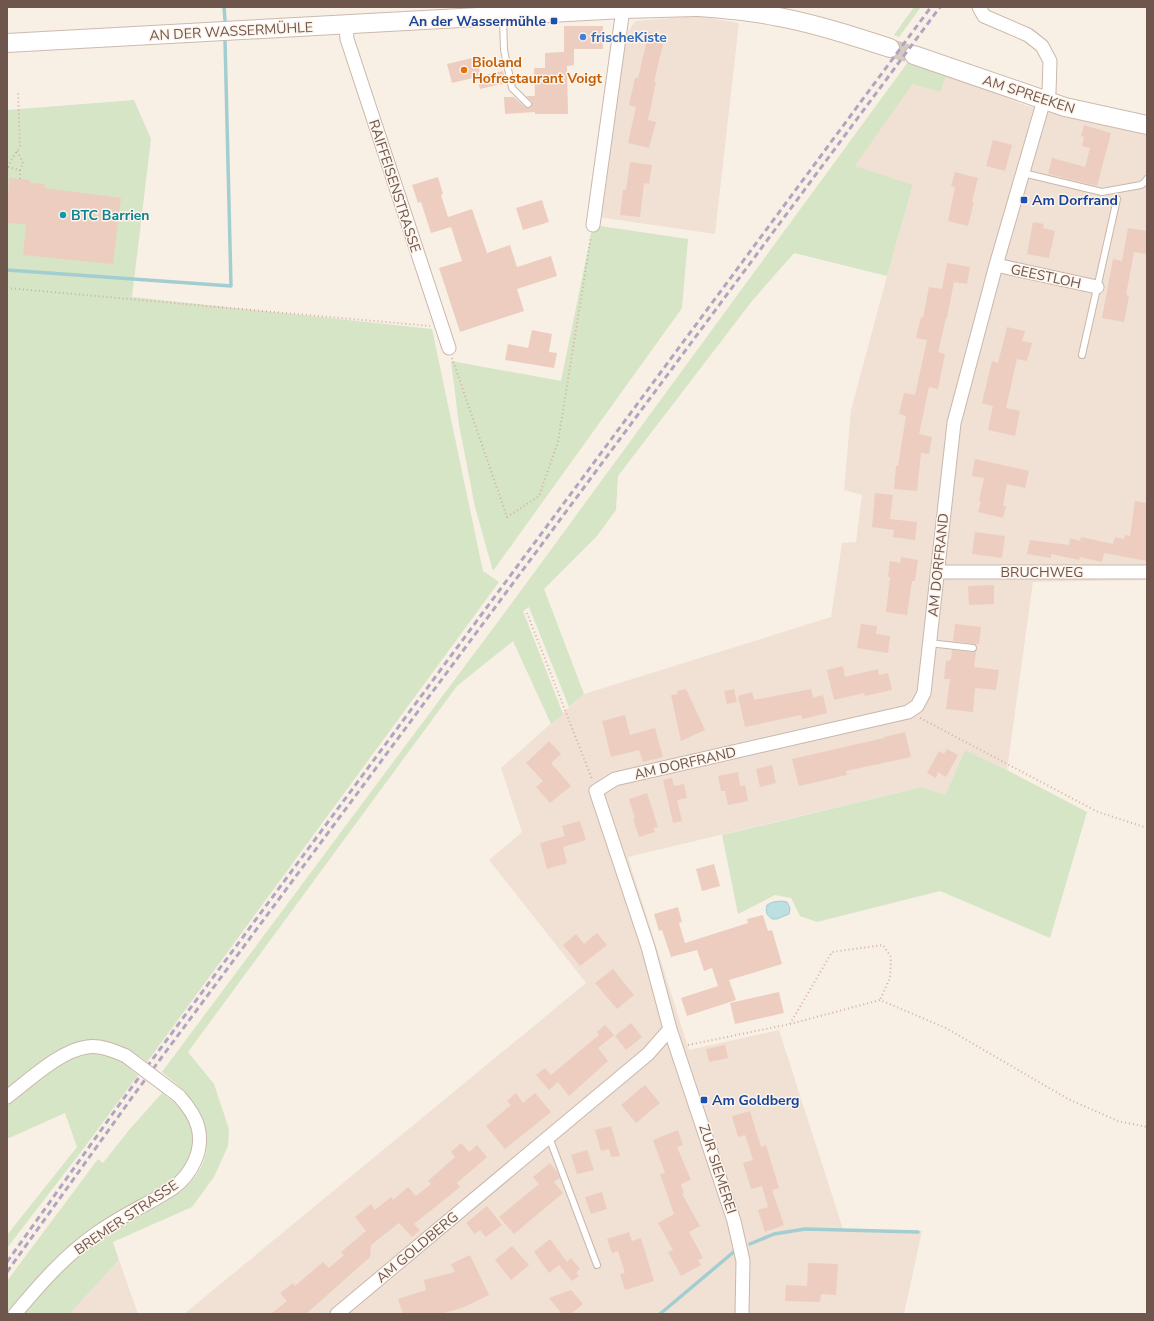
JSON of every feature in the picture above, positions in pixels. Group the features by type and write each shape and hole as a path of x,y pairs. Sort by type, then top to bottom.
{"street":[{"path":"593,225 624,8 697,7 778,16 830,29 890,48"},
{"name":"AM DORFRAND","path":"596,790 615,779 908,712 917,706 924,693 954,423 996,265 1044,100 1049,92 1050,61 1042,46 1028,35 984,16 979,7"},
{"name":"AN DER WASSERMÜHLE","path":"7,43 624,8"},
{"name":"RAIFFEISENSTRASSE","path":"346,24 347,40 449,348"},
{"name":"AM SPREEKEN","path":"914,55 1065,107 1147,125"},
{"name":"GEESTLOH","path":"996,265 1097,287"},
{"name":"BRUCHWEG","path":"937,572 1147,572"},
{"path":"596,790 648,947 670,1029"},
{"name":"ZUR SIEMEREI","path":"670,1029 734,1220 743,1261 742,1314"},
{"name":"AM GOLDBERG","path":"337,1314 648,1054 670,1029"},
{"name":"BREMER STRASSE","path":"7,1097 65,1054 87,1047 106,1048 126,1056 179,1096 190,1109 198,1126 200,1142 197,1157 189,1172 173,1188 100,1230 70,1253 42,1282 15,1314"}],"lane":[{"path":"503,16 504,50 512,88 528,104"},
{"path":"1023,173 1102,192 1141,185 1147,179"},
{"name":"GEESTLOH","path":"1082,355 1117,199"},
{"path":"930,643 973,648"},
{"path":"549,1137 597,1265"}],"path":[{"path":"7,171 20,147 18,91"},
{"path":"17,151 23,163 20,170 20,179"},
{"path":"8,168 20,170"},
{"path":"449,348 507,516 539,496 558,442 593,225"},
{"path":"7,288 442,328"},
{"path":"527,613 596,790"},
{"path":"908,712 1098,812 1147,828"},
{"path":"790,1024 832,952 883,945 891,957 891,964 890,978 880,1000"},
{"path":"677,1048 790,1024 880,1000 946,1028 1068,1100 1118,1121 1147,1127"}],"shaded area":[{"path":"698,16 739,23 715,234 598,217 625,37 635,21"},
{"path":"946,75 1027,106 1147,133 1147,580 1033,582 1007,770 965,750 945,795 922,787 628,857 689,1050 779,1030 843,1229 922,1231 904,1314 184,1314 586,983 489,860 522,832 501,768 584,694 831,617 842,543 856,542 862,495 844,490 851,410 913,186 855,166 913,84"},
{"path":"119,1260 138,1314 68,1314"}],"green space":[{"path":"914,7 921,7 899,37 894,35"},
{"path":"908,62 946,75 940,92 913,84 855,166 913,185 887,276 794,253 752,301 618,476 616,510 597,536 544,589 584,694 569,707 529,607 523,611 563,714 551,724 513,641 457,686 188,1052 214,1084 229,1129 228,1146 214,1177 192,1207 113,1242 119,1260 69,1314 23,1314 54,1278 83,1252 123,1224 172,1197 186,1186 197,1173 205,1158 207,1140 203,1119 193,1102 184,1092 185,1091 162,1072 517,596"},
{"path":"134,100 151,139 132,297 432,329 483,571 499,582 147,1062 139,1056 130,1069 138,1075 7,1248 7,1235 77,1147 65,1113 7,1139 7,110"},
{"path":"593,225 688,239 682,308 493,571 475,507 459,425 451,361 561,381"},
{"path":"965,750 1087,812 1050,938 940,891 817,922 800,916 791,898 775,895 738,914 722,835 922,787 945,795"},
{"path":"162,1093 175,1103 190,1120 193,1140 191,1154 184,1168 172,1180 105,1220 58,1257 7,1313 7,1281 98,1159 103,1163 129,1130"}],"water":[{"path":"773,902 787,902 790,908 789,914 777,919 772,919 767,914 767,905"}],"building":[{"path":"564,26 603,26 603,49 574,49 574,65 567,66 568,114 535,114 535,112 505,114 504,97 514,97 525,107 531,107 532,102 526,96 535,96 534,68 545,68 545,53 564,52"},
{"path":"649,32 665,36 654,82 656,82 648,120 656,122 649,148 628,143 636,107 629,105 635,78 638,78"},
{"name":"Bioland Hofrestaurant Voigt","path":"476,57 481,76 452,83 447,64"},
{"path":"503,71 506,83 480,89 477,77"},
{"path":"1084,125 1111,133 1097,186 1048,174 1052,158 1085,167 1090,148 1082,146 1084,137 1081,136"},
{"path":"993,140 1012,145 1005,171 986,166"},
{"path":"630,162 652,165 649,184 644,183 640,217 620,215 623,190 626,190"},
{"path":"955,172 978,178 968,226 948,221 955,187 951,186"},
{"path":"438,177 443,194 441,195 448,217 472,209 487,253 510,245 517,267 551,256 557,276 517,289 524,311 460,332 439,268 462,261 451,227 431,233 421,202 418,203 412,185"},
{"name":"BTC Barrien","path":"9,178 30,180 30,183 45,184 44,188 121,198 113,264 23,255 26,224 7,223"},
{"path":"542,200 549,222 523,230 516,208"},
{"path":"1033,222 1044,224 1043,228 1055,231 1049,258 1027,254"},
{"path":"1128,228 1147,231 1147,249 1146,254 1134,252 1126,295 1129,296 1124,322 1102,318 1113,259 1122,261"},
{"path":"947,263 970,267 967,284 954,282 938,352 945,354 938,389 929,387 919,434 932,437 929,454 921,453 917,491 894,489 896,466 898,466 906,416 899,414 904,393 915,395 927,340 916,338 921,317 923,318 929,287 942,289"},
{"path":"1007,327 1025,331 1022,341 1032,343 1027,361 1017,359 1006,408 1020,411 1015,436 988,430 993,406 982,403 992,361 998,363"},
{"path":"532,330 552,334 549,352 557,353 554,368 505,360 508,344 528,348"},
{"path":"975,459 1029,471 1025,488 1007,484 1003,506 1006,506 1003,518 978,512 984,478 972,476"},
{"path":"875,493 893,495 890,519 917,522 915,540 893,537 894,530 872,527"},
{"path":"1135,501 1147,503 1147,561 1104,553 1102,562 1080,557 1079,560 1051,554 1051,558 1027,554 1030,540 1069,545 1070,538 1080,541 1081,537 1113,544 1115,537 1124,539 1125,535 1130,536"},
{"path":"975,532 1005,536 1002,558 972,554"},
{"path":"901,557 918,560 915,581 912,581 907,615 886,612 890,577 888,577 890,561 900,563"},
{"path":"994,585 994,604 969,605 968,586"},
{"path":"861,624 877,626 876,634 890,636 888,653 857,648"},
{"path":"955,624 981,627 979,644 976,645 953,641"},
{"path":"952,650 976,652 974,667 999,670 996,690 975,688 973,712 946,709 950,679 944,679 946,661 951,660"},
{"path":"843,666 845,677 878,669 879,675 888,673 892,690 865,696 864,693 834,700 827,670"},
{"path":"686,689 705,730 681,741 671,695 678,694 677,691"},
{"path":"734,689 737,702 727,704 724,691"},
{"path":"811,689 813,698 823,695 827,713 802,719 801,715 745,727 738,696 752,692 754,700"},
{"path":"625,715 630,735 655,728 663,757 643,762 639,750 611,757 602,721"},
{"path":"905,732 911,757 846,771 847,775 799,786 792,759"},
{"path":"549,741 561,754 551,763 571,786 550,803 536,787 543,781 526,763"},
{"path":"947,749 958,755 946,777 938,772 936,778 927,773 939,751 944,754"},
{"path":"772,765 776,783 760,787 756,769"},
{"path":"738,772 740,786 745,785 748,801 728,805 725,791 721,791 718,776"},
{"path":"672,778 674,786 684,784 687,798 677,800 682,821 673,823 663,780"},
{"path":"647,793 658,827 653,828 655,832 639,837 633,819 635,818 629,799"},
{"path":"580,821 586,840 563,847 567,863 547,869 540,843 565,836 562,826"},
{"path":"714,864 720,886 702,891 696,869"},
{"path":"678,907 682,922 679,923 685,943 748,923 747,919 763,915 768,931 772,930 782,964 729,980 736,1000 687,1016 681,998 718,986 712,968 704,971 697,950 671,957 662,930 659,931 654,914"},
{"path":"597,933 607,945 580,966 563,945 576,934 584,944"},
{"path":"613,969 634,995 617,1009 595,983"},
{"path":"779,992 784,1013 735,1024 730,1003"},
{"path":"631,1023 642,1037 626,1050 615,1036"},
{"path":"605,1025 614,1035 598,1048 608,1061 569,1096 558,1082 549,1090 536,1075 545,1068 551,1075 599,1035 597,1032"},
{"path":"725,1045 728,1058 709,1062 706,1049"},
{"path":"645,1085 660,1103 636,1123 621,1105"},
{"path":"516,1093 523,1103 535,1093 551,1112 505,1149 486,1126 511,1105 507,1101"},
{"path":"750,1111 761,1147 766,1145 779,1188 772,1190 784,1225 765,1232 758,1210 768,1207 762,1186 751,1189 743,1163 753,1160 745,1135 738,1137 732,1116"},
{"path":"611,1126 620,1156 611,1157 609,1149 601,1151 595,1130"},
{"path":"678,1130 683,1145 677,1147 691,1180 681,1184 684,1193 682,1194 700,1226 689,1232 703,1258 698,1260 701,1265 681,1276 668,1252 673,1250 658,1223 674,1214 660,1174 665,1173 653,1140"},
{"path":"461,1143 469,1152 477,1145 487,1157 457,1183 460,1187 414,1224 420,1230 412,1237 399,1223 371,1245 370,1257 306,1314 271,1314 287,1301 280,1293 293,1283 295,1286 323,1262 329,1268 344,1255 341,1252 366,1231 355,1217 371,1204 375,1210 391,1197 393,1200 408,1187 416,1196 431,1184 428,1181 455,1157 451,1152"},
{"path":"587,1150 594,1170 577,1174 571,1155"},
{"path":"550,1163 560,1178 554,1182 563,1193 514,1234 499,1217 539,1184 533,1177"},
{"path":"602,1192 607,1209 591,1214 585,1197"},
{"path":"487,1206 502,1225 486,1237 480,1230 475,1234 466,1223"},
{"path":"629,1232 632,1241 641,1238 654,1281 625,1290 620,1274 625,1273 618,1251 612,1253 607,1239"},
{"path":"550,1239 567,1262 571,1258 580,1269 576,1273 579,1276 572,1281 559,1265 549,1273 534,1252"},
{"path":"512,1246 529,1265 511,1280 495,1260"},
{"path":"470,1255 489,1295 462,1308 441,1314 403,1314 398,1299 426,1290 424,1280 455,1272 451,1264"},
{"path":"808,1263 838,1264 836,1295 821,1294 820,1302 785,1301 786,1285 807,1286"},
{"path":"571,1290 583,1304 571,1314 562,1314 549,1298"}],"waterway":[{"path":"224,7 225,20"},
{"path":"7,270 231,286 225,40"},
{"path":"750,1244 774,1234 805,1229 918,1232"},
{"path":"660,1314 736,1250"}],"tunnel":[{"path":"890,48 914,55"}],"railway":[{"path":"7,1262 129,1091 931,7"},
{"path":"7,1272 133,1096 940,7"}],"place":[{"name":"An der Wassermühle","path":"554,21"},
{"name":"frischeKiste","path":"583,37"},
{"name":"Bioland Hofrestaurant Voigt","path":"464,70"},
{"name":"Am Dorfrand","path":"1024,200"},
{"name":"BTC Barrien","path":"63,215"},
{"name":"Am Goldberg","path":"704,1100"}]}
